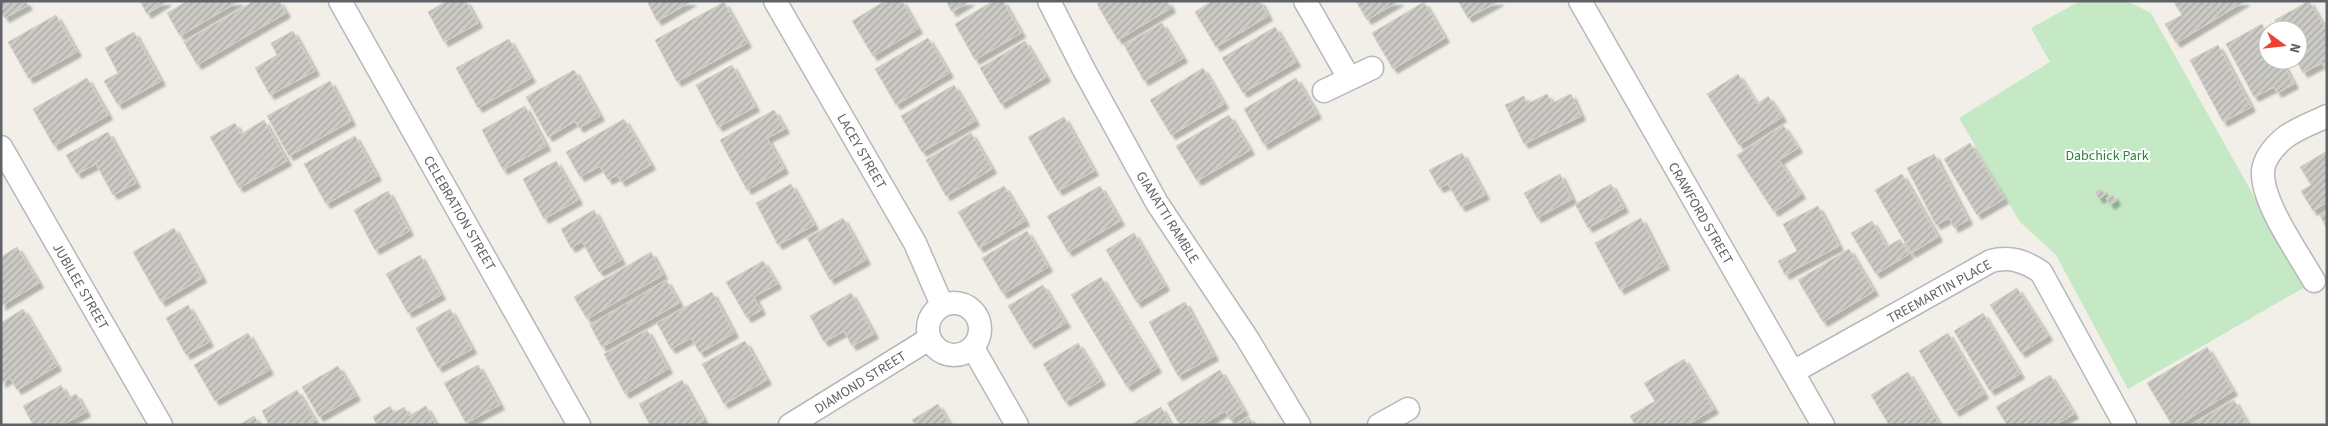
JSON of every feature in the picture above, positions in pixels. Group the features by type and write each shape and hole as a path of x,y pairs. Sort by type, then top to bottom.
{"street":[{"name":"CELEBRATION STREET","path":"340,1 580,425"},
{"name":"LACEY STREET","path":"775,1 915,243 942,305"},
{"name":"GIANATTI RAMBLE","path":"1049,1 1087,76 1157,203 1247,338 1299,425"},
{"path":"1305,1 1349,78"},
{"name":"CRAWFORD STREET","path":"1580,1 1823,425"},
{"path":"1324,91 1372,68"},
{"path":"2314,281 2271,205 2263,182 2264,169 2269,155 2284,139 2327,116"},
{"name":"JUBILEE STREET","path":"1,147 161,425"},
{"name":"TREEMARTIN PLACE","path":"1793,372 1990,261 2002,258 2013,259 2028,263 2041,272 2124,425"},
{"path":"958,303 971,309 979,320 980,333 973,348 956,356 942,354 933,347 929,339 927,327 932,313 942,305 958,303"},
{"name":"DIAMOND STREET","path":"790,425 929,339"},
{"path":"973,348 1017,425"},
{"path":"1380,425 1408,409"}],"green space":[{"name":"Dabchick Park","path":"2080,1 2127,1 2151,13 2305,287 2128,389 2056,255 2020,222 1959,118 2050,62 2031,28"}],"building":[{"path":"1,1 25,1 28,5 5,18 1,12"},
{"path":"140,1 167,1 147,14"},
{"path":"187,1 239,1 180,36 167,13"},
{"path":"254,1 279,1 286,13 197,65 184,42"},
{"path":"447,1 466,1 478,23 444,42 428,12"},
{"path":"647,1 692,1 657,21"},
{"path":"885,1 902,1 918,29 873,56 852,21"},
{"path":"946,1 970,1 952,12"},
{"path":"993,1 1003,1 1021,33 975,60 955,24"},
{"path":"1102,1 1167,1 1171,8 1118,40 1097,4"},
{"path":"1212,1 1260,1 1268,16 1216,47 1195,12"},
{"path":"1356,1 1399,1 1367,20"},
{"path":"1458,1 1499,1 1468,18"},
{"path":"2173,1 2245,1 2176,43 2165,24 2182,15"},
{"path":"2309,1 2327,31 2327,68 2325,69 2322,63 2303,73 2301,70 2308,70 2308,20 2275,20"},
{"path":"724,2 747,43 677,82 655,40"},
{"path":"1424,2 1445,38 1393,69 1372,33"},
{"path":"56,15 77,52 29,79 8,42"},
{"path":"1162,23 1183,58 1144,81 1124,45"},
{"path":"2258,26 2258,70 2286,70 2294,84 2277,93 2274,87 2254,97 2226,44"},
{"path":"1275,27 1296,62 1243,93 1222,58"},
{"path":"293,31 315,71 270,95 255,68 277,55 271,43"},
{"path":"134,32 161,81 118,105 104,81 118,73 105,48"},
{"path":"928,38 949,73 896,105 875,69"},
{"path":"509,39 531,78 478,108 456,68"},
{"path":"1025,41 1046,77 1001,104 980,68"},
{"path":"2218,45 2251,107 2223,122 2190,60"},
{"path":"732,65 755,107 718,127 696,85"},
{"path":"1203,68 1224,104 1171,135 1150,100"},
{"path":"574,70 600,116 579,128 575,121 548,137 526,97"},
{"path":"1738,74 1757,104 1768,96 1782,117 1739,145 1707,94"},
{"path":"87,78 108,115 54,146 33,109"},
{"path":"1296,78 1317,114 1264,145 1244,109"},
{"path":"330,81 351,121 289,156 267,116"},
{"path":"954,85 975,121 922,152 901,116"},
{"path":"1547,94 1552,103 1571,94 1581,116 1524,144 1505,105 1524,96 1527,104"},
{"path":"525,106 546,146 503,170 482,130"},
{"path":"774,110 785,129 767,138 784,169 747,190 720,140"},
{"path":"1229,115 1250,150 1197,181 1176,146"},
{"path":"1064,117 1094,171 1058,191 1028,137"},
{"path":"624,119 651,165 621,182 617,175 608,180 600,166 580,177 566,152"},
{"path":"264,120 287,161 239,188 210,137 235,123 241,134"},
{"path":"1783,125 1798,148 1779,160 1801,194 1774,212 1737,155"},
{"path":"108,132 136,183 113,195 96,164 77,174 66,155"},
{"path":"971,133 992,169 946,196 926,160"},
{"path":"355,136 377,176 326,204 304,164"},
{"path":"1970,143 2004,199 1977,215 1944,159"},
{"path":"2327,151 2327,202 2313,211 2301,191 2311,185 2300,167"},
{"path":"1462,153 1485,195 1461,207 1448,184 1439,188 1429,170"},
{"path":"1934,154 1968,220 1954,228 1949,218 1936,225 1907,168"},
{"path":"556,161 578,200 544,219 523,179"},
{"path":"1560,174 1572,199 1537,218 1524,193"},
{"path":"1902,174 1938,237 1911,253 1875,190"},
{"path":"791,184 814,225 778,245 756,203"},
{"path":"1611,184 1624,208 1588,228 1575,204"},
{"path":"1004,186 1025,221 979,248 958,212"},
{"path":"1100,186 1120,221 1068,252 1047,216"},
{"path":"2102,189 2105,195 2099,199 2095,192"},
{"path":"388,191 409,231 375,250 354,210"},
{"path":"2113,195 2116,201 2110,205 2106,198"},
{"path":"1818,206 1839,246 1785,275 1778,261 1797,251 1783,224"},
{"path":"594,210 621,260 599,272 582,241 571,248 561,229"},
{"path":"2327,211 2327,229 2320,215"},
{"path":"843,218 866,260 830,280 807,238"},
{"path":"1641,218 1665,265 1620,290 1595,243"},
{"path":"1872,221 1887,247 1900,239 1909,254 1876,274 1851,233"},
{"path":"174,228 202,278 161,302 133,252"},
{"path":"1027,231 1048,267 1003,294 982,258"},
{"path":"1134,233 1165,286 1137,303 1106,250"},
{"path":"17,247 39,283 1,306 1,257"},
{"path":"1849,249 1874,291 1823,322 1798,280"},
{"path":"651,252 663,275 587,319 574,297"},
{"path":"420,255 441,295 408,313 386,274"},
{"path":"763,261 777,284 754,297 761,310 747,318 726,282"},
{"path":"1101,277 1157,368 1127,387 1071,295"},
{"path":"666,280 679,303 602,347 590,325"},
{"path":"1043,285 1066,323 1030,344 1008,306"},
{"path":"2017,288 2048,336 2021,353 1990,305"},
{"path":"712,292 734,333 700,353 691,338 671,349 657,323"},
{"path":"851,293 874,334 852,346 844,331 824,342 810,316"},
{"path":"1185,302 1214,356 1178,376 1149,322"},
{"path":"188,305 209,342 186,355 166,318"},
{"path":"23,309 57,366 17,390 10,378 1,383 1,323"},
{"path":"450,309 472,349 438,368 416,328"},
{"path":"1983,313 2020,374 1990,391 1954,331"},
{"path":"647,330 668,369 625,394 604,354"},
{"path":"248,333 269,370 215,401 194,365"},
{"path":"1948,333 1984,394 1955,412 1919,351"},
{"path":"745,341 767,380 724,404 702,364"},
{"path":"1078,343 1101,381 1065,402 1043,364"},
{"path":"2207,347 2233,391 2179,425 2172,425 2147,383"},
{"path":"1684,359 1714,409 1687,425 1635,425 1630,416 1655,401 1644,383"},
{"path":"478,365 500,405 466,423 444,383"},
{"path":"338,366 356,396 319,417 302,387"},
{"path":"1220,370 1244,411 1230,420 1225,411 1202,425 1193,425 1191,422 1180,425 1167,403"},
{"path":"1908,372 1940,425 1889,425 1871,395"},
{"path":"2050,375 2074,414 2055,425 2007,425 1996,407"},
{"path":"682,380 704,420 695,425 650,425 639,404"},
{"path":"61,385 68,398 76,394 86,412 62,425 33,425 23,406"},
{"path":"297,390 315,421 308,425 269,425 262,411"},
{"path":"2234,400 2248,425 2190,425"},
{"path":"938,404 950,425 916,425 912,420"},
{"path":"390,406 394,413 404,407 409,416 426,406 436,425 377,425 373,417"},
{"path":"1161,407 1171,425 1132,425 1132,424"},
{"path":"254,416 260,425 239,425"},
{"path":"1249,417 1254,425 1235,425"}]}
